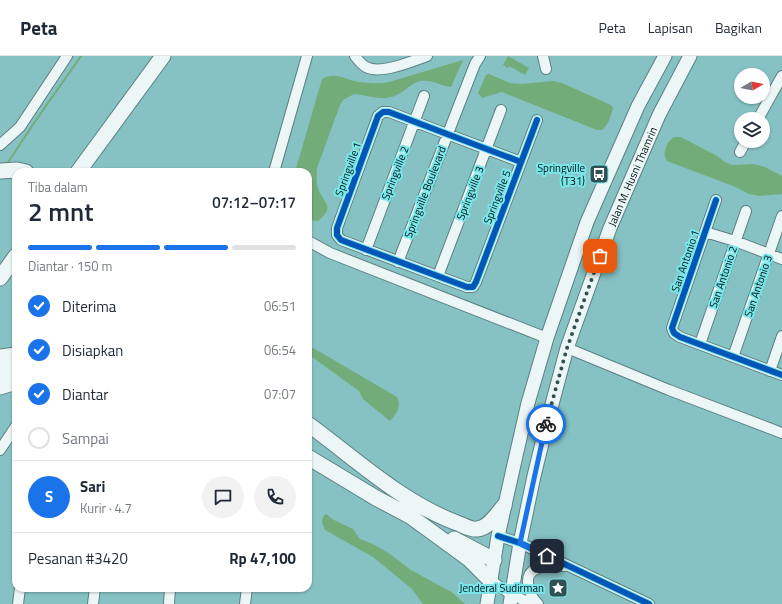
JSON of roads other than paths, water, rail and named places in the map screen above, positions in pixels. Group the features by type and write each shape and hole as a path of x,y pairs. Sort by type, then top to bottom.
{"highway":[{"path":"81,168 163,56"},
{"path":"0,171 12,170"},
{"path":"0,278 12,262"},
{"path":"0,357 12,356"},
{"path":"0,372 12,368"},
{"path":"0,387 12,383"},
{"path":"312,427 401,494 435,514 476,529 484,528 504,506"},
{"path":"312,459 376,498 494,560"},
{"path":"410,516 469,559 491,581"}],"main road":[{"path":"487,604 504,506 528,403 547,338 587,222 638,106 664,56"},
{"name":"Jalan M. Husni Thamrin","path":"511,599 520,543 546,423 567,348 610,228 659,115 690,56"}],"street":[{"path":"0,155 2,144 20,127 67,56"},
{"path":"275,168 308,56"},
{"path":"355,56 365,66 373,70 382,70 395,61 425,56"},
{"name":"Springville Boulevard","path":"398,262 475,64 480,56"},
{"path":"543,56 546,69"},
{"path":"762,112 781,80"},
{"name":"Springville 2","path":"366,250 424,96"},
{"name":"Springville 3","path":"438,276 501,110"},
{"name":"Springville 1","path":"366,250 341,240 337,235 337,228 378,116 382,112 389,112 414,122"},
{"name":"Springville 5","path":"438,276 467,287 473,287 537,120"},
{"path":"414,122 521,162"},
{"path":"740,152 742,148"},
{"name":"San Antonio 1","path":"700,344 674,333 672,328 716,200"},
{"name":"San Antonio 2","path":"700,344 746,211"},
{"name":"San Antonio 3","path":"733,357 782,216"},
{"path":"705,232 735,241 782,259"},
{"path":"312,243 330,253 547,338"},
{"path":"366,250 438,276"},
{"path":"770,371 782,336"},
{"path":"700,344 782,375"},
{"path":"567,348 669,390 782,433"},
{"path":"0,450 12,432"},
{"path":"498,536 520,543 649,604"},
{"path":"538,604 531,594 528,584 528,577 531,572 544,566 574,568"},
{"path":"491,581 511,599 531,604"},
{"path":"18,604 20,592"},
{"path":"93,604 94,592"},
{"path":"168,604 170,592"},
{"path":"245,604 246,592"}],"waterway":[{"path":"7,164 81,56"}],"place":[{"name":"Springville (T31)","path":"599,174"},
{"name":"Jenderal Sudirman","path":"558,588"}]}
